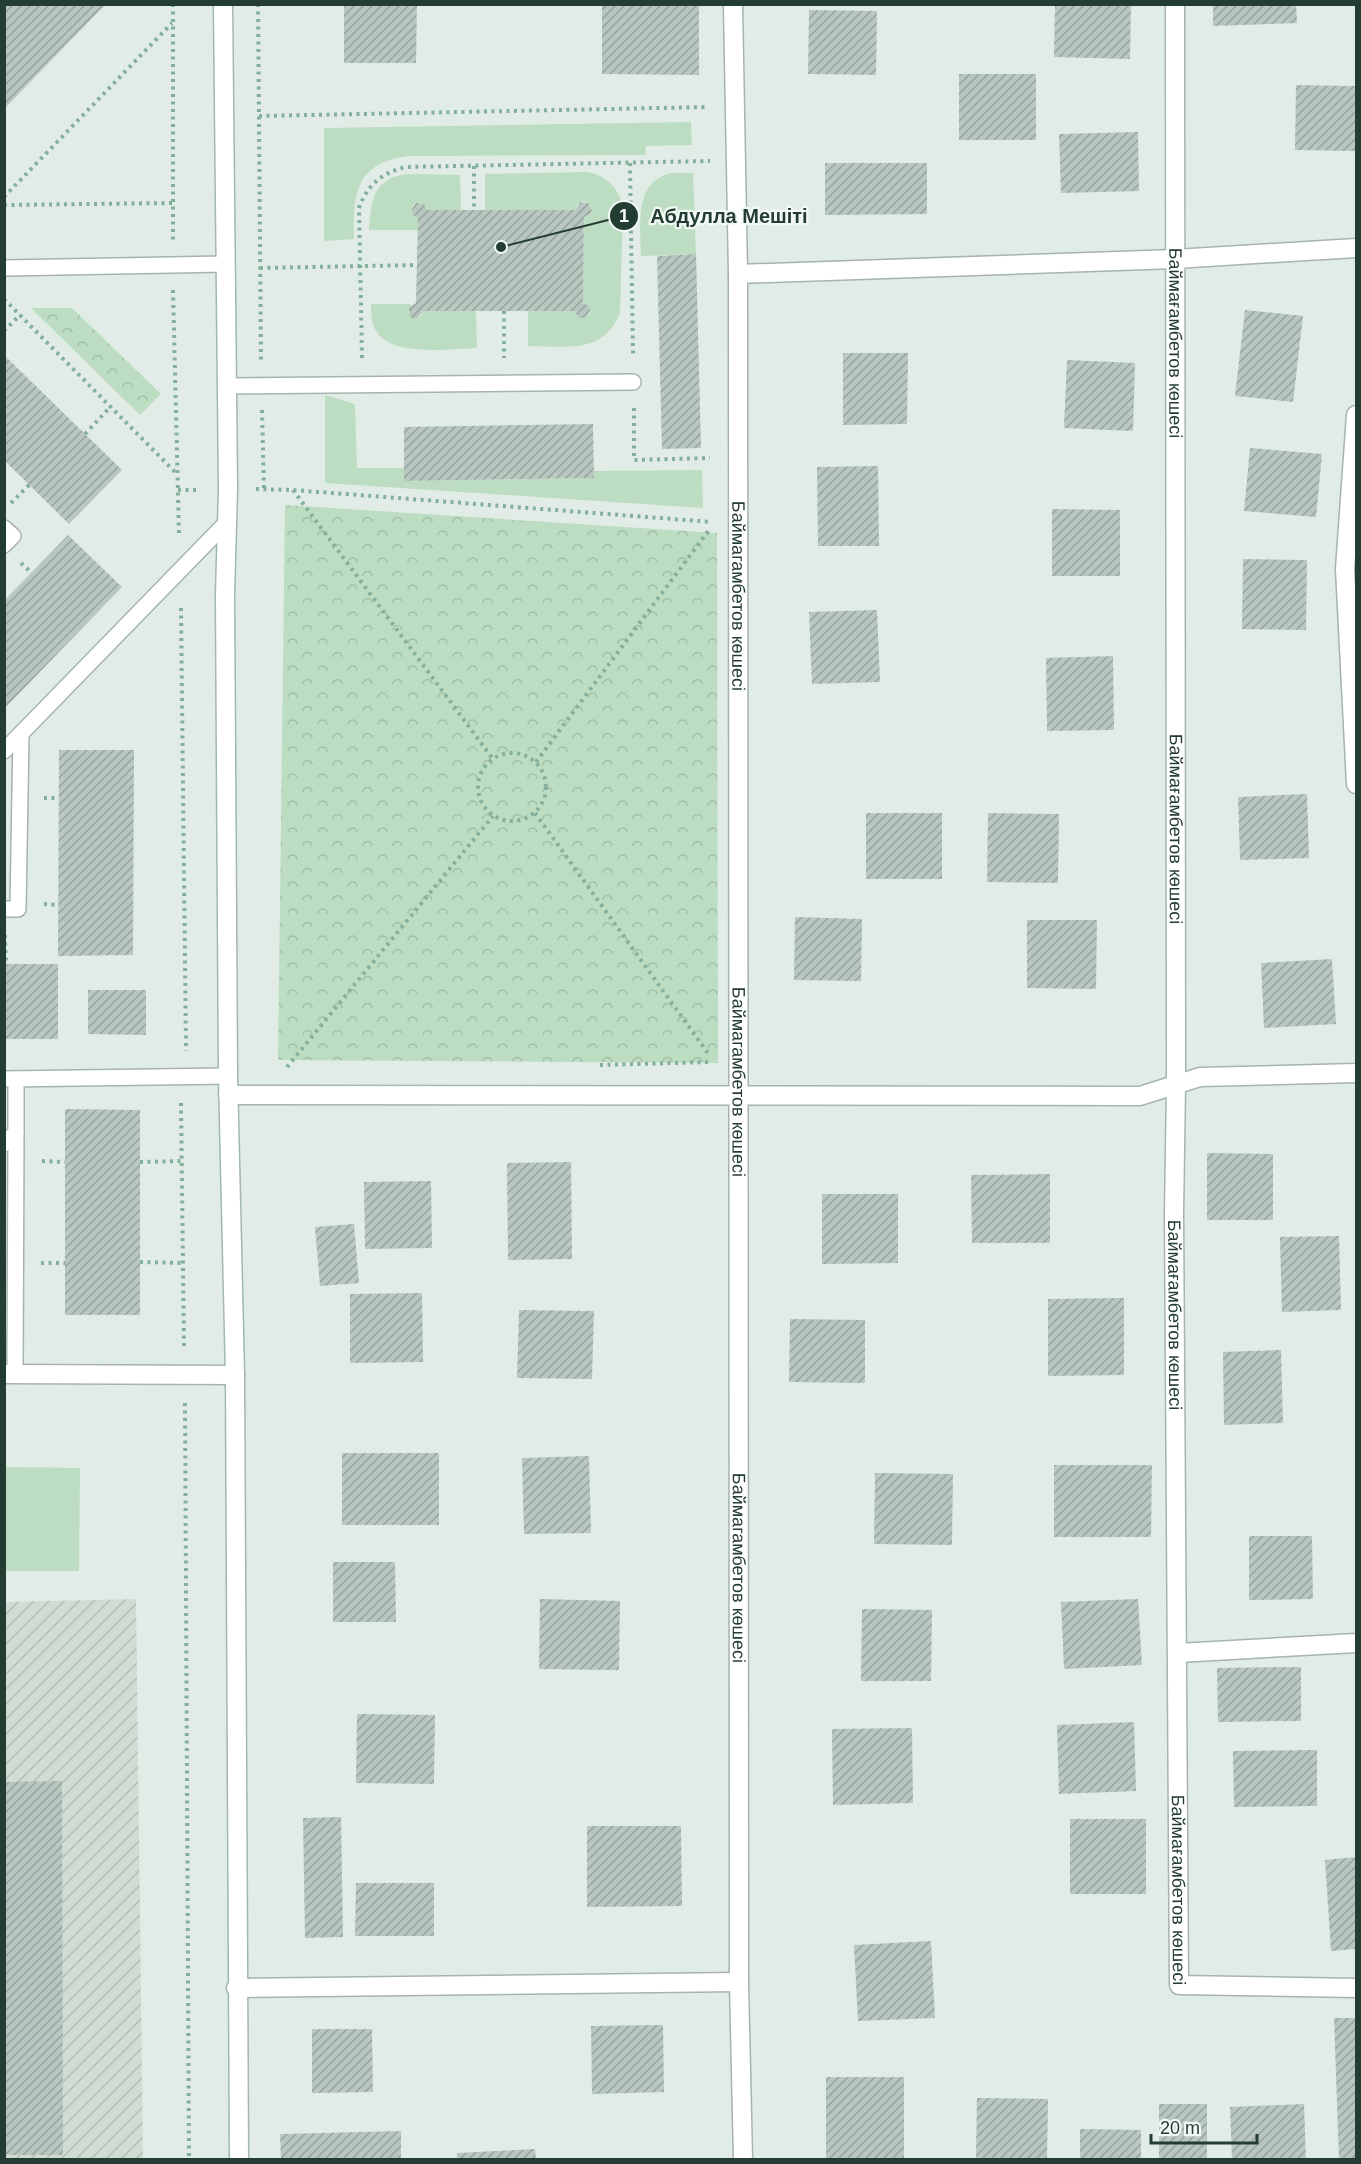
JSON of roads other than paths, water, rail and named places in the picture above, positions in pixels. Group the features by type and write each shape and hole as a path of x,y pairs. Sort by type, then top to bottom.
{"street":[{"path":"223,4 228,489 225,606 228,1095 235,1375 238,2160"},
{"name":"Баймагамбетов көшесі","path":"733,4 738,274 739,1982 743,2160"},
{"name":"Баймағамбетов көшесі","path":"1175,4 1176,1086 1174,1225 1179,1985 1356,1988"},
{"path":"738,274 1174,259 1356,248"},
{"path":"1356,415 1345,569 1356,784"},
{"path":"228,1095 1140,1096 1200,1077 1356,1073"},
{"path":"10,1374 235,1375"},
{"path":"1178,1653 1356,1643"},
{"path":"236,1988 739,1982"}],"lane":[{"path":"4,268 226,264"},
{"path":"227,386 633,382"},
{"path":"4,751 227,522"},
{"path":"4,528 13,536 4,545"},
{"path":"4,909 18,909 21,734"},
{"path":"10,1374 16,1132 10,1079 228,1076"},
{"path":"4,1144 16,1132"}],"place":[{"name":"Абдулла Мешіті","path":"501,247"}]}
